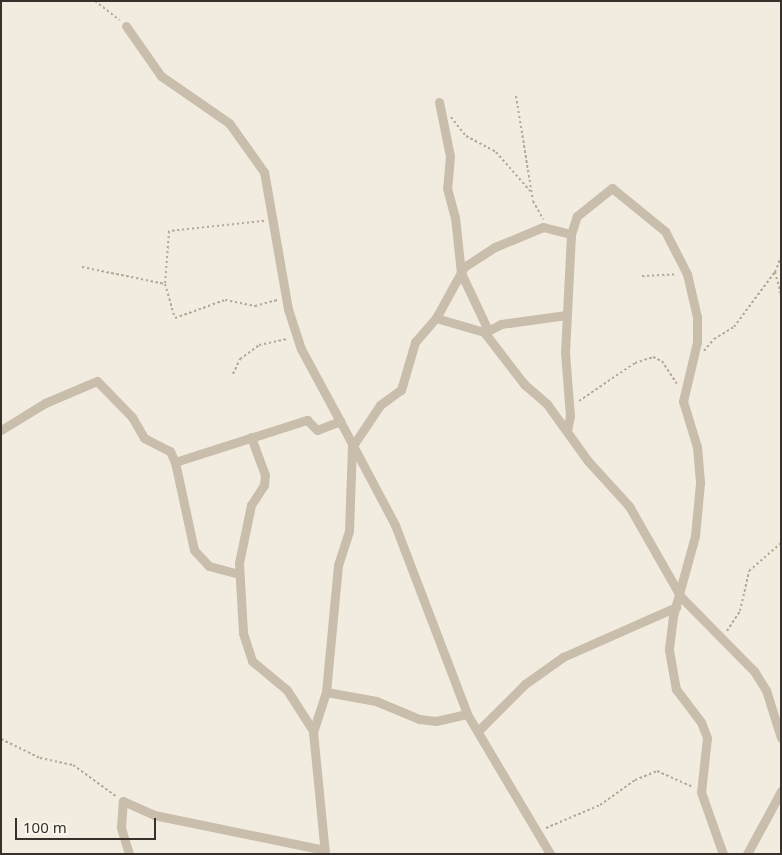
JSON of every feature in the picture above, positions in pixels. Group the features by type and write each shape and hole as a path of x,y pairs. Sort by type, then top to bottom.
{"street":[{"path":"126,26 166,82 240,134 264,172 287,297 297,337 352,447 395,525 467,714 539,830 550,854"},
{"path":"439,102 450,156 446,188 455,217 461,273 486,331 629,506 681,597 722,637 766,690 781,738"},
{"path":"567,431 569,405 566,316 571,234 584,208 608,189 617,189 661,225 685,270 697,334 683,401 697,448 700,483 696,536 681,597 676,607 670,665 676,688 701,722 707,738 701,792 723,854"},
{"path":"313,732 326,692 338,565 349,531 352,447 380,405 401,390 415,342 436,318 461,273 495,247 543,227 557,227 571,234"},
{"path":"436,318 486,331 566,316"},
{"path":"1,430 45,403 98,381 132,417 144,438 170,451 175,462 194,550 209,566 238,574"},
{"path":"175,462 307,420 317,430 340,421"},
{"path":"129,854 121,827 123,801 154,815 325,852 313,732 310,720 288,690 252,661 243,633 238,574 251,505 264,485 265,475 251,438"},
{"path":"478,731 525,684 558,660 676,607"},
{"path":"326,692 376,702 419,718 436,721 467,714"},
{"path":"747,854 781,790"}],"path":[{"path":"95,1 126,26"},
{"path":"516,96 532,192"},
{"path":"450,115 466,136 496,152 520,174 532,192 545,224 557,227"},
{"path":"276,229 260,220 169,231 165,284 175,318 225,300 255,306 287,297"},
{"path":"700,357 714,338 734,327 776,272 781,257"},
{"path":"82,267 165,284"},
{"path":"642,276 685,270"},
{"path":"776,272 781,295"},
{"path":"781,300 781,333"},
{"path":"233,374 240,359 258,345 297,337"},
{"path":"569,405 653,357 673,374 683,401"},
{"path":"722,637 740,611 749,571 781,543"},
{"path":"1,739 24,752 74,765 123,801"},
{"path":"539,830 600,806 635,780 657,771 701,792"}]}
